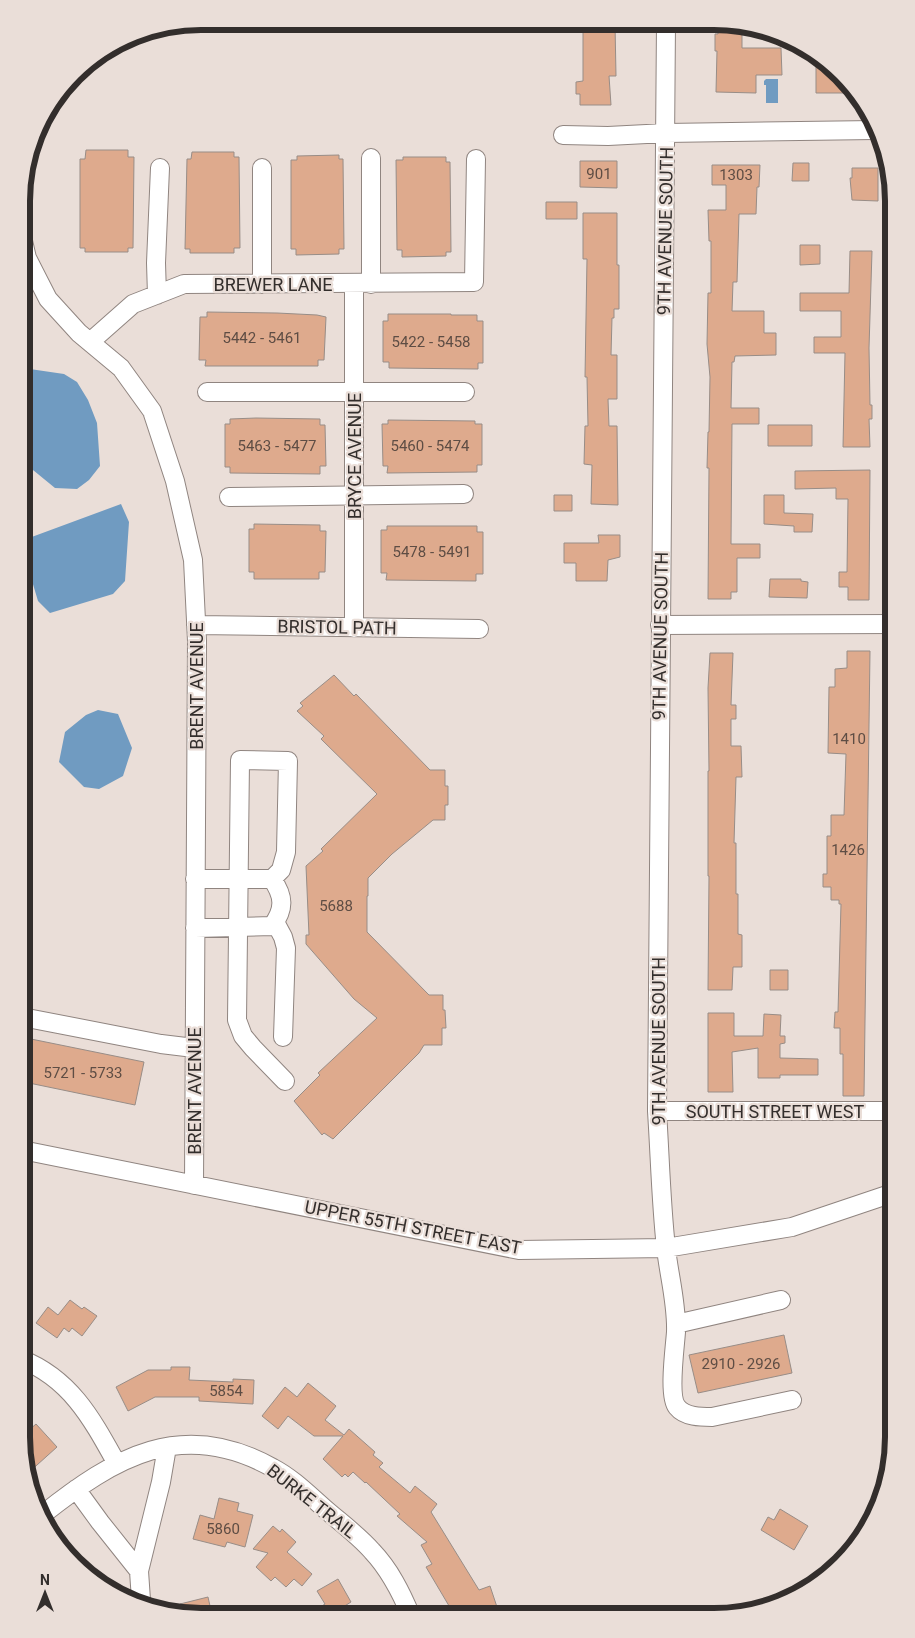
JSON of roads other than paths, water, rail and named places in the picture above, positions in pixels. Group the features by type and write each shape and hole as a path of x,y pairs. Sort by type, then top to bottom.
{"street":[{"name":"9TH AVENUE SOUTH","path":"666,30 657,1111 666,1248 676,1324 672,1395 677,1407 689,1415 712,1417 792,1400"},
{"path":"563,135 608,136 666,133 869,130"},
{"name":"BRYCE AVENUE","path":"354,628 354,391 371,158"},
{"name":"BREWER LANE","path":"90,342 133,304 184,284 474,282 476,159"},
{"path":"156,295 160,168"},
{"path":"262,168 262,284"},
{"name":"BRENT AVENUE","path":"30,264 48,299 79,333 121,368 152,411 175,481 193,560 196,625 194,1185"},
{"path":"207,392 465,392"},
{"path":"229,497 464,494"},
{"path":"660,625 885,624"},
{"name":"BRISTOL PATH","path":"196,625 479,629"},
{"path":"195,879 238,879 272,880 281,870 286,852 288,761 240,760 238,879 237,1020 243,1036 285,1081"},
{"path":"194,928 272,926 278,918 282,902 279,889 272,880"},
{"path":"275,922 283,937 286,948 283,1037"},
{"path":"30,1019 161,1044 194,1048"},
{"name":"SOUTH STREET WEST","path":"657,1111 885,1111"},
{"name":"UPPER 55TH STREET EAST","path":"30,1152 519,1250 666,1248 792,1227 885,1196"},
{"path":"676,1324 781,1300"},
{"path":"30,1362 58,1380 79,1401 95,1424 117,1464"},
{"name":"BURKE TRAIL","path":"47,1511 76,1489 117,1464 149,1450 167,1446 200,1445 234,1450 275,1468 297,1484 372,1551 388,1570 408,1608"},
{"path":"141,1597 139,1572 161,1482 167,1446"},
{"path":"76,1489 139,1572"}],"water":[{"path":"766,79 778,79 778,103 766,103 766,85 764,85 764,81"},
{"path":"30,369 64,374 77,382 88,400 97,423 100,466 89,480 77,489 55,488 30,468"},
{"path":"121,504 129,522 125,581 113,594 50,613 38,601 30,574 30,538"},
{"path":"98,710 118,714 132,748 123,776 99,789 84,787 59,762 65,732 86,715"}]}
